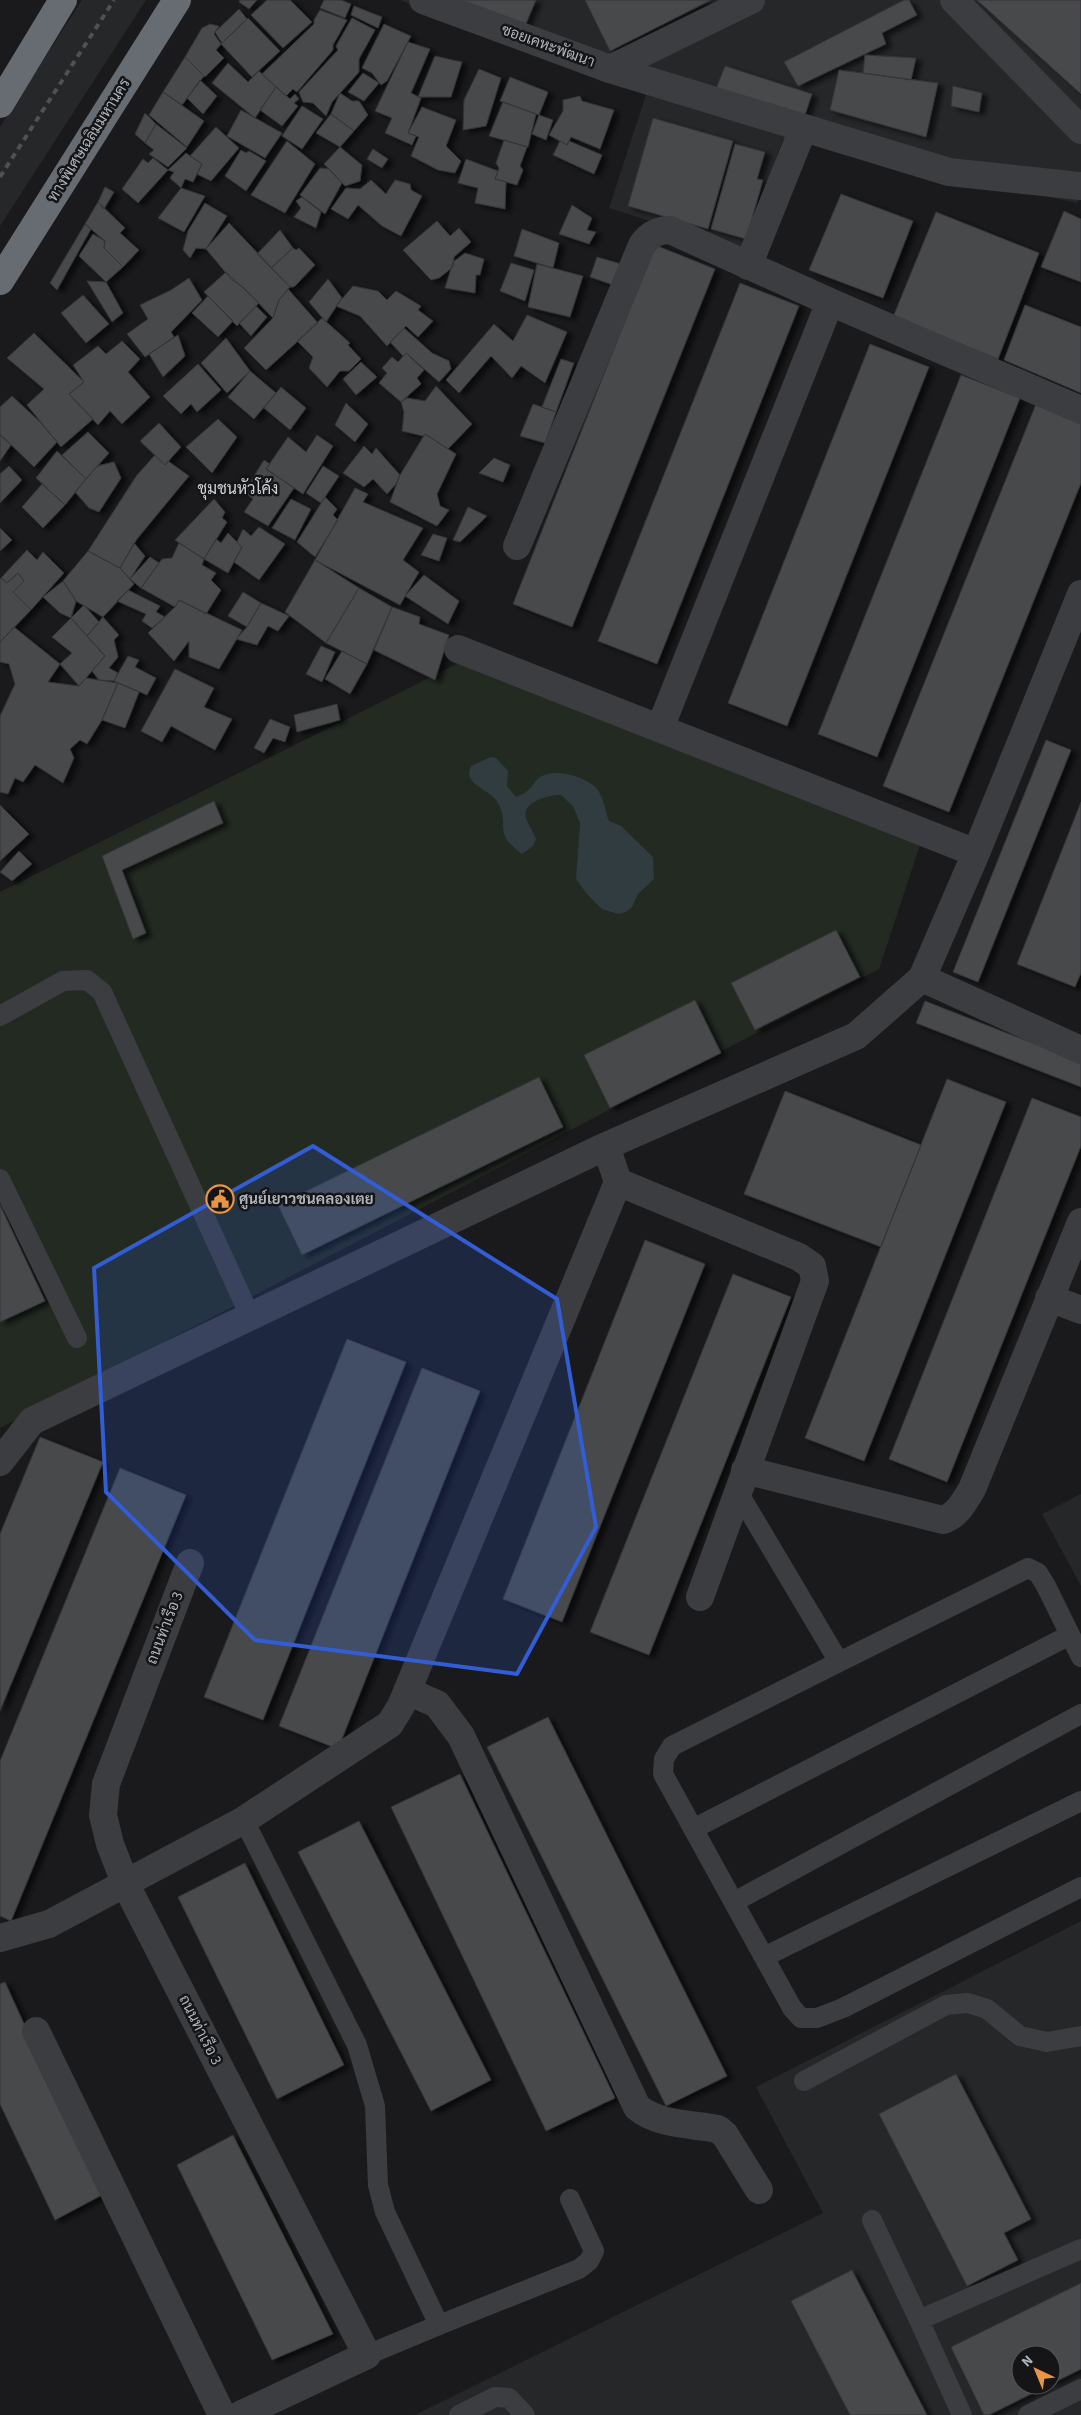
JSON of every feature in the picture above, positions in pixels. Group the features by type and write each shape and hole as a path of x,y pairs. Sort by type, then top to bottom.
{"highway":[{"path":"0,104 63,0"},
{"name":"ทางพิเศษเฉลิมมหานคร","path":"0,281 177,0"}],"street":[{"name":"ซอยเคหะพัฒนา","path":"423,0 610,69 751,0"},
{"path":"954,0 1081,130"},
{"path":"610,69 949,172 1081,186"},
{"path":"748,266 803,129"},
{"path":"517,546 642,246 648,238 661,230 670,230 830,302 1081,410"},
{"path":"660,728 802,378 830,302"},
{"path":"0,1462 32,1421 606,1146 856,1036 922,978 976,853 1081,594"},
{"path":"458,649 976,853"},
{"path":"922,978 1081,1050"},
{"path":"0,1938 49,1924 126,1885 244,1820 390,1724 407,1691 618,1182 606,1146"},
{"path":"618,1182 799,1257 812,1266 815,1281 700,1597"},
{"path":"742,1481 943,1520 952,1517 961,1508 972,1489 1081,1222"},
{"path":"1049,1298 1081,1310"},
{"name":"ถนนท่าเรือ 3","path":"190,1563 106,1784 103,1815 110,1844 126,1885 367,2354"},
{"path":"407,1691 437,1704 462,1736 637,2107 647,2116 718,2129 725,2135 759,2190"},
{"path":"36,2031 222,2415"},
{"path":"240,2415 367,2354"}],"lane":[{"path":"0,1016 63,981 87,980 102,992 250,1316"},
{"path":"0,1179 77,1338"},
{"path":"742,1481 839,1662"},
{"path":"1081,1657 1038,1573 1028,1568 672,1746 664,1759 663,1774 792,2008 801,2018 817,2018 842,2008 1081,1886"},
{"path":"693,1829 1070,1635"},
{"path":"734,1902 1081,1714"},
{"path":"764,1957 1081,1801"},
{"path":"244,1820 357,2045 375,2106 378,2185 385,2212 439,2325"},
{"path":"804,2081 946,2005 968,2004 987,2010 1020,2036 1047,2042 1081,2036"},
{"path":"367,2354 579,2269 589,2261 594,2251 570,2199"},
{"path":"872,2220 962,2415"},
{"path":"919,2320 1081,2249"},
{"path":"1028,2415 1081,2389"},
{"path":"459,2415 495,2397 509,2398 525,2415"}],"highlighted area":[{"path":"313,1146 557,1299 596,1527 517,1674 255,1640 106,1492 94,1268"}],"shaded area":[{"path":"82,0 146,0 0,226 0,127"},
{"path":"400,0 1081,0 1081,199 1077,203 783,139 742,250 609,208 647,92"},
{"name":"ศูนย์เยาวชนคลองเตย","path":"459,663 920,845 879,969 0,1428 0,892"},
{"path":"491,757 496,758 508,771 507,786 516,797 527,792 542,776 555,773 563,773 579,778 597,789 603,800 609,821 621,826 653,857 654,879 638,894 632,907 626,912 618,914 602,909 587,894 576,879 580,823 573,806 561,795 538,800 528,807 526,818 536,839 533,846 522,854 507,840 498,803 473,783 469,773 471,766"},
{"path":"1081,1494 1081,1586 1042,1514"},
{"path":"1081,1921 1081,2415 415,2415 823,2213 756,2087"}],"building":[{"path":"240,0 257,0 249,9 239,2"},
{"path":"267,0 290,0 312,22 283,48 251,15"},
{"path":"324,0 341,0 351,4 345,18 320,8"},
{"path":"461,0 536,0 525,26"},
{"path":"585,0 711,0 610,51"},
{"path":"904,0 909,0 917,15 882,33 886,44 798,86 784,62"},
{"path":"977,0 1081,0 1081,94"},
{"path":"354,6 382,17 378,28 351,15"},
{"path":"239,9 247,19 222,43 215,32"},
{"path":"320,10 347,20 333,45 333,50 297,92 293,89 286,96 262,74 314,24 314,20"},
{"path":"248,18 280,51 252,77 221,44"},
{"path":"352,18 375,30 359,59 359,72 332,102 326,116 313,103 303,102 299,92 338,50 336,46"},
{"path":"210,24 219,26 214,34 221,44 216,50 224,58 205,77 185,57 202,28"},
{"path":"384,24 411,36 387,81 381,85 372,73 362,68"},
{"path":"408,42 430,49 411,93 421,98 408,133 416,136 412,145 385,133 392,118 375,111"},
{"path":"865,55 916,58 911,80 863,73"},
{"path":"435,56 462,62 451,97 418,97"},
{"path":"185,57 204,76 182,105 163,92"},
{"path":"228,63 248,82 259,71 276,87 255,118 212,83"},
{"path":"725,66 812,94 804,118 716,89"},
{"path":"479,69 501,78 486,126 463,130 464,100"},
{"path":"839,70 938,83 926,137 830,110"},
{"path":"363,73 379,83 364,101 348,92"},
{"path":"510,77 548,92 539,115 500,101"},
{"path":"200,80 217,96 203,114 187,98"},
{"path":"953,86 982,93 979,112 951,106"},
{"path":"276,87 290,99 295,94 299,99 294,103 298,106 282,126 260,110"},
{"path":"163,92 204,121 187,147 149,115"},
{"path":"340,93 352,101 359,101 368,115 354,131 331,114"},
{"path":"580,96 582,101 614,110 600,149 571,137 567,145 549,135 563,111 563,100"},
{"path":"503,102 536,114 528,147 489,136"},
{"path":"302,106 323,119 302,149 282,136"},
{"path":"422,107 456,120 446,146 461,161 455,173 438,170 411,156 419,137 408,133"},
{"path":"241,110 282,133 265,158 227,136"},
{"path":"145,113 156,124 145,143 135,134"},
{"path":"331,114 354,131 340,147 316,133"},
{"path":"539,115 553,120 546,140 532,134"},
{"path":"653,118 733,141 708,229 628,206"},
{"path":"156,124 187,148 168,167 149,154 154,150 145,143"},
{"path":"216,127 239,148 211,181 197,174 202,164 190,156"},
{"path":"504,140 527,147 520,166 523,170 517,185 495,179 499,168 496,163"},
{"path":"287,141 315,164 285,213 251,195"},
{"path":"560,141 567,145 569,141 602,155 594,174 553,155"},
{"path":"735,144 765,152 757,179 763,180 746,239 711,229"},
{"path":"340,147 362,165 360,181 345,186 324,164"},
{"path":"373,149 388,159 382,168 367,159"},
{"path":"241,150 246,153 249,151 266,161 246,191 225,176"},
{"path":"186,153 202,164 193,182 185,179 181,188 170,178 174,172 168,170"},
{"path":"153,158 168,170 138,203 122,189 143,159 148,163"},
{"path":"466,159 498,171 495,179 506,182 505,209 475,203 478,188 458,183"},
{"path":"320,168 329,169 342,183 325,214 300,195"},
{"path":"371,180 386,194 395,180 410,184 411,190 422,196 401,236 382,226 358,205 348,219 331,209 346,188 360,189"},
{"path":"105,187 114,192 104,209 98,202"},
{"path":"181,188 205,196 184,232 158,218"},
{"path":"841,194 913,221 883,298 809,270"},
{"path":"302,197 321,212 316,228 294,217 301,208 296,201"},
{"path":"98,202 125,228 120,233 139,250 123,267 104,248 105,241 85,224"},
{"path":"205,203 227,216 206,249 196,248 190,258 183,250 188,231"},
{"path":"572,205 592,218 587,230 596,232 589,244 559,234"},
{"path":"1064,211 1081,219 1081,282 1041,267"},
{"path":"936,212 1039,253 998,359 893,317"},
{"path":"437,221 450,236 459,228 471,242 454,257 453,267 439,278 431,280 403,250"},
{"path":"229,223 290,287 279,300 273,318 243,287 231,279 206,249"},
{"path":"85,224 91,229 57,290 50,283"},
{"path":"522,229 559,243 553,268 514,256"},
{"path":"280,230 293,248 271,268 257,254"},
{"path":"93,234 105,241 104,248 123,267 106,282 79,256"},
{"path":"655,245 715,269 572,627 513,604"},
{"path":"293,248 296,250 299,248 315,265 294,287 290,287 271,268"},
{"path":"465,253 484,259 480,275 476,275 475,293 445,288 453,262"},
{"path":"597,257 621,264 613,285 590,277"},
{"path":"511,263 534,270 525,301 500,291"},
{"path":"537,264 583,276 570,317 528,307"},
{"path":"226,272 259,303 237,326 204,292"},
{"path":"189,278 202,300 171,332 174,337 145,357 127,334 148,319 140,305 171,290"},
{"path":"328,279 342,298 326,322 309,302"},
{"path":"87,281 106,282 123,313 112,322"},
{"path":"740,283 799,306 657,664 598,641"},
{"path":"353,286 378,291 387,300 396,291 421,306 418,310 433,321 418,337 406,326 387,346 360,316 336,306"},
{"path":"288,289 318,323 266,370 244,348 273,318 279,300"},
{"path":"83,295 109,324 86,343 61,313"},
{"path":"208,296 233,321 218,337 192,313"},
{"path":"1025,305 1081,327 1081,393 1004,360"},
{"path":"256,306 267,317 251,336 239,323"},
{"path":"527,315 567,332 545,383 521,366 512,378 491,356 459,393 446,380 494,324 513,341"},
{"path":"322,318 350,343 348,345 361,359 349,371 340,371 327,387 309,368 313,357 297,341"},
{"path":"404,328 432,353 449,361 451,369 439,382 406,353 403,356 390,342"},
{"path":"34,333 84,382 69,394 93,419 61,447 27,405 44,389 7,358"},
{"path":"178,335 185,356 163,377 149,354"},
{"path":"226,338 250,371 227,393 201,363"},
{"path":"122,341 140,359 128,372 150,397 122,424 110,411 98,425 69,394 84,382 73,365 98,346 106,354"},
{"path":"870,344 929,367 787,726 728,703"},
{"path":"406,353 424,370 417,378 421,384 401,402 379,383 387,373 382,368 392,357 398,362"},
{"path":"561,359 574,363 556,412 542,407"},
{"path":"361,362 377,377 356,395 343,379"},
{"path":"198,364 221,390 197,412 191,404 181,414 163,396"},
{"path":"250,371 276,393 254,419 228,397"},
{"path":"961,375 1020,398 877,757 818,734"},
{"path":"436,386 472,424 448,449 425,434 423,436 402,431 404,412 401,402 407,398 425,401"},
{"path":"281,387 306,408 290,430 264,408"},
{"path":"12,396 40,422 57,442 34,467 0,434 0,407"},
{"path":"1038,399 1081,416 1081,483 949,812 883,786"},
{"path":"346,403 368,424 355,442 335,425"},
{"path":"533,404 556,412 545,443 520,436"},
{"path":"218,419 237,437 212,473 186,447"},
{"path":"159,423 181,447 165,465 140,441"},
{"path":"88,432 109,453 86,479 62,455"},
{"path":"425,434 456,454 437,494 440,506 449,510 437,526 390,502 400,475"},
{"path":"0,435 11,445 0,461"},
{"path":"317,435 333,446 303,494 266,469 288,437 306,452"},
{"path":"364,446 372,454 376,448 400,475 396,484 387,494 373,479 364,487 343,473"},
{"path":"57,451 86,479 65,505 36,478"},
{"path":"155,455 165,465 168,461 189,476 137,539 120,568 88,551 137,475"},
{"path":"494,458 510,465 503,482 479,473"},
{"path":"264,460 270,464 266,469 294,488 268,526 244,512 253,499 244,492"},
{"path":"114,462 121,478 99,512 89,508 75,492 97,466"},
{"path":"9,466 22,480 0,503 0,474"},
{"path":"323,466 339,476 321,503 306,493"},
{"path":"42,484 65,505 43,528 22,507"},
{"path":"355,488 368,494 363,502 423,528 403,560 419,572 400,605 315,560"},
{"path":"325,497 337,509 333,515 338,520 315,557 297,542"},
{"path":"214,499 225,512 222,518 227,522 204,559 175,540"},
{"path":"291,499 311,509 295,540 272,528"},
{"path":"468,507 487,516 460,542 453,540"},
{"path":"259,527 285,544 259,580 234,562 242,547 237,542 243,529 251,536"},
{"path":"0,528 12,540 0,551"},
{"path":"228,533 242,547 228,573 204,559 216,539 221,543"},
{"path":"433,534 447,538 439,561 421,555"},
{"path":"134,543 145,556 130,579 120,568"},
{"path":"179,543 204,559 202,565 216,573 211,580 221,590 206,614 179,600 175,607 141,588 162,559 172,558"},
{"path":"27,550 37,560 43,552 64,573 31,610 13,592 24,581 18,573 7,583 1,578"},
{"path":"88,551 120,568 134,584 103,617 76,601 63,581"},
{"path":"150,557 159,563 141,588 130,579"},
{"path":"315,560 359,588 326,643 285,612"},
{"path":"18,573 24,581 13,592 31,610 0,642 0,579 7,583"},
{"path":"424,575 459,601 448,624 405,596"},
{"path":"63,581 76,601 71,618 60,613 43,597"},
{"path":"359,588 392,607 367,664 326,643"},
{"path":"128,590 160,606 156,612 165,617 152,628 142,621 146,614 117,601"},
{"path":"243,592 261,603 247,627 228,616"},
{"path":"179,600 242,630 219,669 189,657 189,641 174,661 148,633 175,607"},
{"path":"261,603 289,616 278,631 268,626 257,645 236,639 247,627"},
{"path":"84,605 99,622 87,636 71,618"},
{"path":"392,607 420,617 419,624 449,635 435,680 374,650"},
{"path":"103,617 119,635 114,640 118,657 109,668 118,673 114,681 99,680 92,671 105,656 87,636"},
{"path":"71,618 105,656 79,686 60,664 72,653 52,637"},
{"path":"14,627 60,664 48,682 79,686 86,678 118,683 102,720 87,744 80,740 70,749 74,758 63,783 35,765 23,782 15,778 8,794 0,792 0,716 15,684 9,664 0,662 0,642"},
{"path":"321,646 335,652 322,682 306,674"},
{"path":"342,651 367,664 350,694 325,679"},
{"path":"128,656 139,660 135,667 156,678 147,695 114,681"},
{"path":"175,669 214,688 204,707 232,719 215,750 171,726 162,742 141,731"},
{"path":"118,683 139,692 125,728 102,720"},
{"path":"337,704 340,720 297,732 294,715"},
{"path":"270,719 290,727 285,742 273,738 264,753 254,748"},
{"path":"1046,740 1071,750 978,982 953,972"},
{"path":"214,801 223,823 122,870 146,933 133,939 102,856"},
{"path":"1081,802 1081,973 1075,987 1017,964"},
{"path":"0,805 29,834 0,861"},
{"path":"19,851 32,864 12,881 0,872"},
{"path":"836,930 860,977 755,1030 731,983"},
{"path":"695,1000 721,1053 610,1108 584,1055"},
{"path":"925,1001 1081,1062 1081,1087 916,1023"},
{"path":"539,1077 563,1127 302,1255 278,1205"},
{"path":"947,1079 1006,1102 864,1461 805,1438"},
{"path":"785,1091 921,1145 881,1247 744,1194"},
{"path":"1032,1098 1081,1117 1081,1146 947,1482 889,1459"},
{"path":"0,1205 45,1301 0,1322"},
{"path":"645,1240 705,1264 562,1622 503,1599"},
{"path":"733,1274 791,1297 649,1655 590,1632"},
{"path":"347,1339 406,1362 263,1720 204,1697"},
{"path":"422,1368 480,1391 338,1749 279,1726"},
{"path":"40,1437 103,1462 0,1711 0,1534"},
{"path":"120,1468 186,1495 11,1921 0,1916 0,1761"},
{"path":"548,1717 727,2076 666,2106 487,1747"},
{"path":"460,1774 615,2098 546,2131 391,1807"},
{"path":"359,1821 491,2080 431,2111 298,1852"},
{"path":"245,1863 344,2065 277,2099 178,1897"},
{"path":"5,1982 102,2195 55,2220 0,2104 0,1984"},
{"path":"956,2074 1031,2219 1004,2233 1018,2260 967,2286 879,2114"},
{"path":"233,2135 333,2334 272,2360 177,2165"},
{"path":"852,2270 927,2415 850,2415 791,2301"},
{"path":"1081,2283 1081,2369 1061,2379 1061,2345 1011,2345 1011,2395 1029,2395 989,2415 984,2415 951,2347"}],"railway":[{"path":"0,177 114,0"}],"place":[{"name":"ศูนย์เยาวชนคลองเตย","path":"220,1199"}],"district":[{"name":"ชุมชนหัวโค้ง","path":"238,489"}]}
